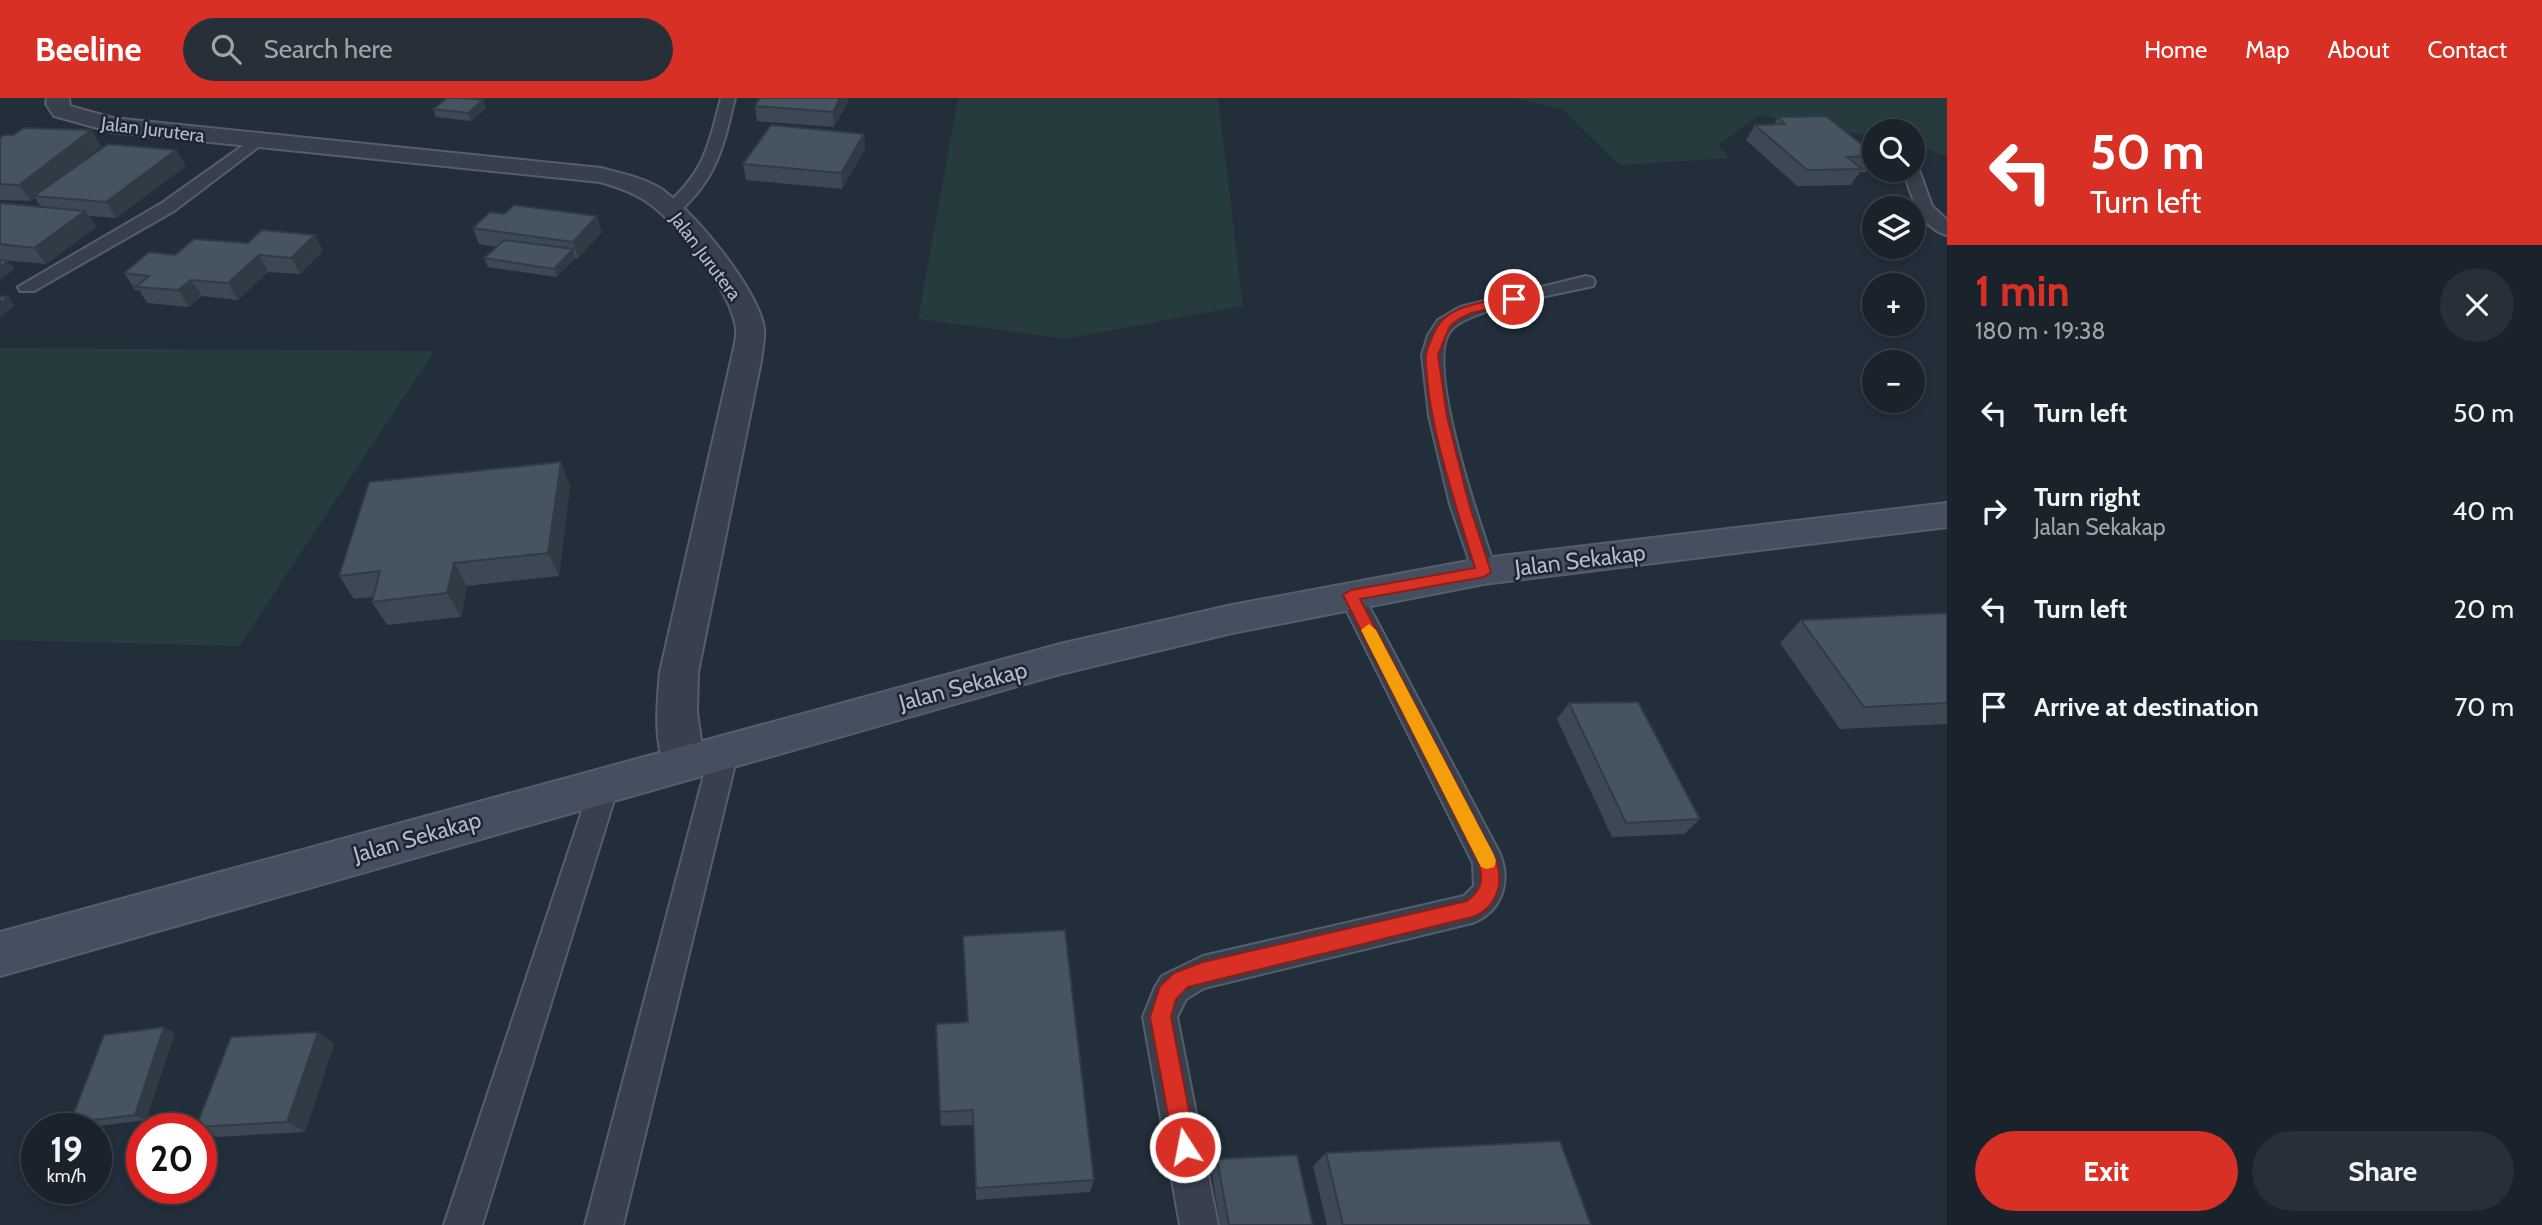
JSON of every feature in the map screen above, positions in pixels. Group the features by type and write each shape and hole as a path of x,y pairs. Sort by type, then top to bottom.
{"street":[{"name":"Jalan Jurutera","path":"58,98 57,104 62,111 91,121 255,142 601,175 634,184 671,210 740,298 750,328 746,361 679,672 677,712 683,762"},
{"name":"Jalan Sekakap","path":"0,954 1060,659 1232,619 1484,572 1947,514"}],"lane":[{"path":"671,210 697,187 710,168 728,98"},
{"path":"27,287 168,206 255,142"},
{"path":"1915,182 1924,208 1947,230"},
{"path":"1484,572 1462,504 1440,416 1432,355 1438,335 1445,324 1467,311 1586,282"},
{"path":"1199,1225 1160,1017 1167,993 1181,980 1203,972 1472,909 1484,900 1492,878 1488,862 1351,595"},
{"path":"604,1225 724,752"},
{"path":"463,1225 605,784"}],"green space":[{"path":"958,98 1218,98 1243,306 1065,339 918,319"},
{"path":"1514,98 1947,98 1947,156 1925,149 1925,119 1862,119 1862,135 1759,115 1718,145 1729,158 1620,165 1562,109"},
{"path":"0,348 435,351 239,646 0,640"}],"building":[{"path":"447,98 483,100 468,113 433,109"},
{"path":"760,98 840,98 833,112 755,106"},
{"path":"1826,116 1862,144 1862,156 1847,157 1862,169 1807,170 1755,125 1785,124 1778,117"},
{"path":"771,125 864,134 841,173 743,164"},
{"path":"24,128 91,130 19,185 0,184 0,138 13,135"},
{"path":"108,144 176,150 106,202 34,196"},
{"path":"0,203 85,211 34,248 0,244"},
{"path":"514,205 597,216 573,242 473,228 490,212 504,214"},
{"path":"262,230 315,235 291,258 259,255 228,283 191,280 178,290 136,287 149,276 124,273 149,252 175,255 194,239 248,243"},
{"path":"504,240 573,249 554,269 484,258"},
{"path":"561,462 548,553 454,563 447,593 372,602 380,571 339,576 369,482"},
{"path":"1947,613 1947,703 1864,707 1801,620"},
{"path":"1638,702 1700,819 1626,823 1569,703"},
{"path":"1065,930 1094,1180 976,1188 973,1110 940,1112 936,1024 968,1022 963,936"},
{"path":"164,1027 136,1113 112,1118 112,1113 74,1113 104,1035"},
{"path":"318,1032 287,1122 217,1126 217,1113 201,1113 231,1037"},
{"path":"1560,1141 1591,1225 1343,1225 1326,1153"},
{"path":"1297,1155 1313,1225 1229,1225 1217,1159"}],"slow traffic":[{"path":"1369,630 1487,861"}],"route":[{"path":"1185,1147 1160,1017 1167,993 1181,980 1203,972 1472,909 1484,900 1489,890 1492,878 1488,862 1351,595 1484,572 1462,504 1440,416 1432,355 1438,335 1445,324 1455,317 1467,311 1514,299"}]}
